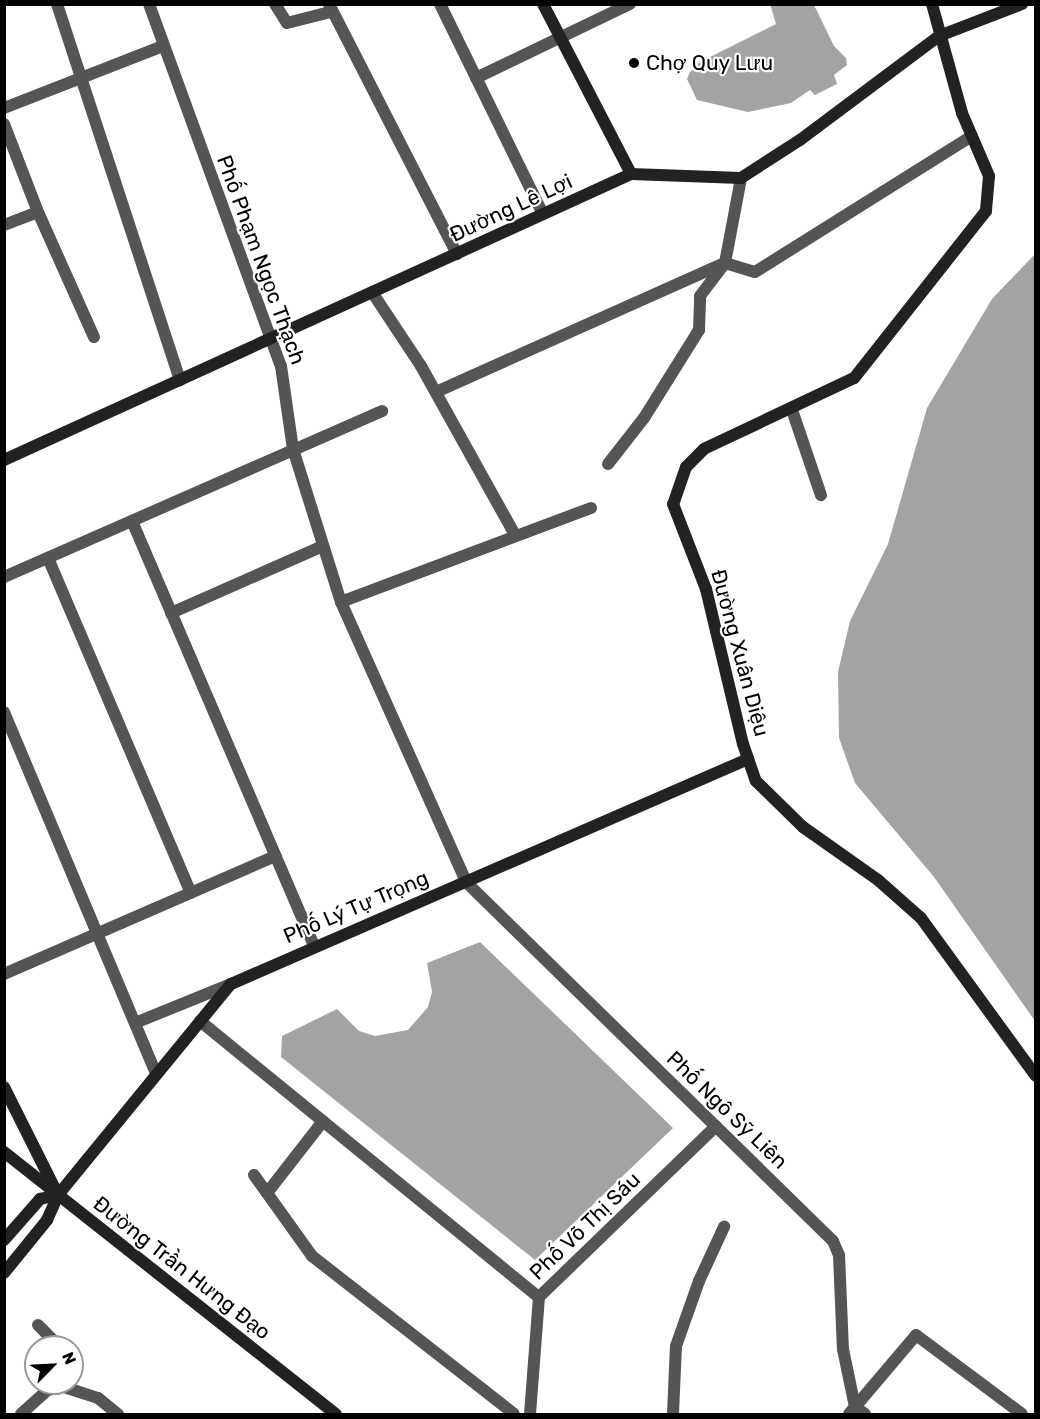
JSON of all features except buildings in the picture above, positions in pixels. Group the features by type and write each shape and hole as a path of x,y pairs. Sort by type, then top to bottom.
{"street":[{"path":"57,4 180,380"},
{"name":"Phố Phạm Ngọc Thạch","path":"149,4 281,366 293,449 340,602 466,882"},
{"path":"276,4 287,23 330,8 457,254"},
{"path":"440,4 543,214"},
{"path":"543,4 631,174"},
{"path":"476,78 630,4"},
{"name":"Đường Xuân Diệu","path":"932,4 939,36 972,136 989,176 986,211 854,378 792,410 704,449 686,467 675,492 675,514 706,589 748,759 756,781 803,827 878,880 921,918 1035,1076"},
{"path":"608,464 644,418 699,330 700,296 725,263 741,178 800,140 939,36 1022,4"},
{"path":"4,108 163,46"},
{"path":"4,124 38,212 94,338"},
{"path":"436,392 725,263 756,272 972,136"},
{"name":"Đường Lê Lợi","path":"4,459 631,174 741,178"},
{"path":"4,225 38,212"},
{"path":"372,292 436,392 515,536"},
{"path":"792,410 821,495"},
{"path":"4,577 382,411"},
{"path":"340,602 591,508"},
{"path":"132,520 314,946"},
{"path":"171,613 323,546"},
{"path":"48,558 191,893"},
{"path":"4,712 99,933 156,1074"},
{"name":"Phố Lý Tự Trọng","path":"58,1195 231,984 748,759"},
{"path":"4,974 276,856"},
{"name":"Phố Ngô Sỹ Liên","path":"466,882 833,1241 839,1255 843,1349 852,1411"},
{"path":"135,1023 231,984"},
{"path":"200,1022 539,1297"},
{"path":"4,1087 58,1195"},
{"path":"267,1193 322,1121"},
{"name":"Phố Võ Thị Sáu","path":"530,1414 539,1297 716,1126"},
{"name":"Đường Trần Hưng Đạo","path":"4,1152 336,1414"},
{"path":"255,1175 312,1256 514,1414"},
{"path":"4,1240 39,1199 58,1195"},
{"path":"4,1273 46,1220 58,1195"},
{"path":"673,1414 676,1346 699,1281 724,1227"},
{"path":"38,1325 48,1335"},
{"path":"865,1414 852,1411 916,1335 1022,1414"},
{"path":"84,1393 98,1398 118,1414"},
{"path":"21,1414 42,1395"}],"shaded area":[{"path":"770,4 814,5 834,46 846,58 847,65 834,75 837,84 815,95 810,90 791,103 748,112 697,100 687,79 690,72 700,62 776,24"},
{"path":"1035,254 1035,1021 934,877 855,783 839,738 838,672 850,621 888,544 927,408 992,299"},
{"path":"480,942 673,1128 535,1260 281,1057 282,1036 337,1009 359,1031 375,1036 408,1030 428,1007 432,992 427,963"}],"place":[{"name":"Chợ Quy Lưu","path":"634,63"}]}
